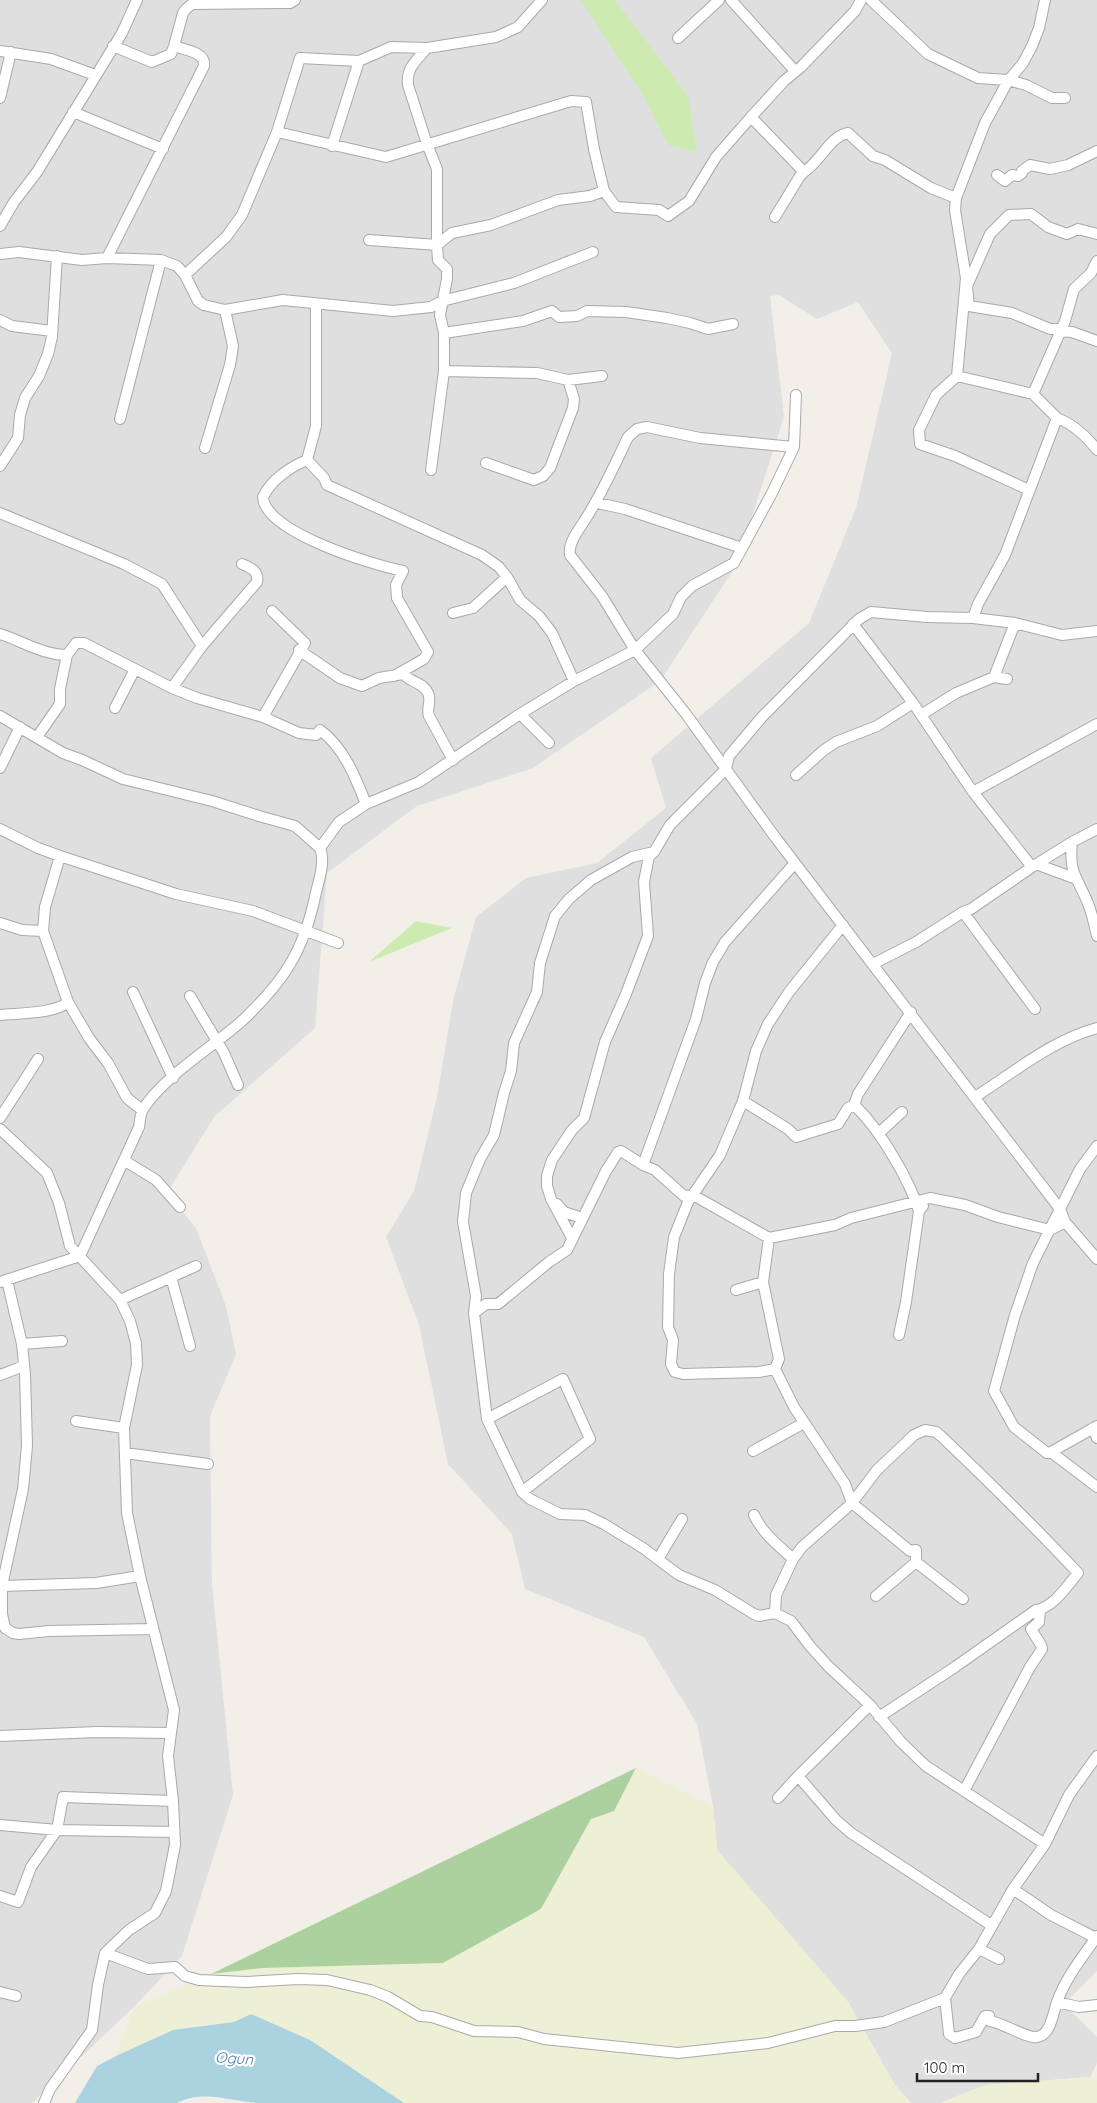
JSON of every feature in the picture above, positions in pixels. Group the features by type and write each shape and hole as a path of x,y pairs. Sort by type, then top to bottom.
{"street":[{"path":"0,226 14,202 37,172 122,32 138,0"},
{"path":"113,46 152,62 171,54 183,13 192,4 290,3 294,0"},
{"path":"185,275 226,237 242,215 277,132 300,58 359,61 390,48 426,48 496,37 518,27 542,0"},
{"path":"678,38 719,0"},
{"path":"731,0 795,71"},
{"path":"277,132 386,157 571,101 586,102 604,191 616,207 660,210 668,216 689,201 716,157 795,71 855,11 861,0"},
{"path":"871,0 928,54 978,78 1008,80 1026,85 1052,98 1065,98"},
{"path":"1029,490 955,456 920,444 919,430 936,395 957,376 966,278 951,196 985,123 1008,80 1023,63 1032,46 1040,28 1045,0"},
{"path":"107,258 163,150 204,62 201,56 174,46"},
{"path":"426,48 409,68 407,75 408,85 427,144 437,168 438,260 446,269 447,279 440,315 444,332 444,371 431,470"},
{"path":"0,98 5,52 51,59 95,75"},
{"path":"332,146 359,61"},
{"path":"73,112 163,150"},
{"path":"751,118 804,172"},
{"path":"775,217 800,176 814,166 832,142 848,133 873,156 885,160 931,188 951,196"},
{"path":"997,175 1006,181 1012,176 1022,173 1022,170 1030,165 1050,169 1068,165 1097,152"},
{"path":"369,240 437,245 452,234 491,225 558,200 590,196 604,191"},
{"path":"1097,234 1078,229 1067,234 1048,227 1030,214 1009,214 990,234 967,286 969,306 1012,313 1050,329 1072,332 1097,341"},
{"path":"0,254 19,252 82,260 107,258 161,260 177,266 185,275 198,301 209,307 225,310 283,300 393,312 431,307 442,301 514,284 593,252"},
{"path":"0,466 18,438 20,415 25,398 39,376 48,354 52,331 58,256"},
{"path":"120,419 161,260"},
{"path":"1033,394 1060,331 1074,289 1091,273 1097,260"},
{"path":"316,304 316,426 307,460 293,467 270,485 263,497 265,508 285,524 316,543 359,560 388,569 403,571 396,585 398,598 428,652 424,659 394,676"},
{"path":"205,448 233,352 225,310"},
{"path":"444,332 523,321 552,312 559,316 577,316 587,311 626,312 667,318 708,329 733,324"},
{"path":"0,320 12,326 52,331"},
{"path":"444,371 537,373 568,380 602,376"},
{"path":"957,376 1033,394 1058,418 1066,421 1090,441 1097,450"},
{"path":"486,464 534,480 543,476 550,468 572,408 574,399 568,380"},
{"path":"320,848 339,822 366,804 418,782 520,714 574,681 635,650 673,614 680,597 692,586 734,563 772,493 794,447 796,395"},
{"path":"973,618 978,604 1005,555 1058,418"},
{"path":"794,447 700,438 647,427 637,428 628,437 597,503 571,544 570,555 602,596 635,650 686,714 795,863 911,1012 1060,1210 1064,1222 1097,1259"},
{"path":"307,460 324,478 327,485 482,555 499,567 520,600 539,616 552,632 574,681"},
{"path":"597,503 625,510 742,548"},
{"path":"0,513 124,564 162,584 202,646"},
{"path":"172,688 202,646 257,582 256,571 242,564"},
{"path":"453,613 473,608 507,577"},
{"path":"263,717 305,642 272,611"},
{"path":"572,1238 550,1198 547,1176 552,1160 572,1130 584,1118 605,1042 648,936 644,882 649,856 654,852 670,825 726,769 729,756 762,717 853,624 871,612 927,617 973,618 1015,623 1062,635 1097,631"},
{"path":"994,677 1015,623"},
{"path":"853,624 913,703 973,792 1034,865 1074,878"},
{"path":"0,634 44,651 67,655"},
{"path":"37,737 60,704 60,689 67,655 76,643 84,643 172,688 197,698 263,717 299,733 316,736 320,730 326,734 354,773 366,804"},
{"path":"300,650 340,678 362,686 379,678 403,674 423,687 428,692 430,698 427,710 453,760"},
{"path":"115,708 135,669"},
{"path":"921,715 956,693 994,677 1007,679"},
{"path":"796,775 836,742 877,726 913,703"},
{"path":"520,714 550,743"},
{"path":"0,716 62,754 82,760 124,780 212,801 295,826 320,848 323,856 306,931 298,953 284,975 242,1020 173,1078 142,1110 140,1128 80,1256 4,1281 22,1344 27,1446 23,1489 2,1586 2,1614 5,1628 13,1633 153,1629"},
{"path":"973,792 1097,724"},
{"path":"0,768 20,727"},
{"path":"0,829 38,848 60,856 176,894 252,910 338,943"},
{"path":"873,964 916,942 963,912 971,909 1034,865 1097,829"},
{"path":"1072,842 1071,864 1074,878 1088,902 1097,936"},
{"path":"654,852 632,856 591,880 569,899 555,916 540,963 537,992 514,1043 512,1071 504,1093 494,1136 480,1158 466,1193 463,1222 476,1296 474,1313 488,1419 522,1492 530,1499 560,1514 585,1515 604,1524 643,1548 679,1575 715,1590 754,1614 759,1616 775,1614 791,1620 828,1666 870,1705 926,1766 1045,1844"},
{"path":"60,856 44,913 43,931 68,1002 89,1038 108,1063 127,1098 142,1110"},
{"path":"643,1165 696,1019 705,983 713,962 725,942 795,863"},
{"path":"963,912 1035,1009"},
{"path":"0,923 22,930 43,931"},
{"path":"775,1369 759,1372 683,1374 675,1372 671,1364 673,1340 668,1327 670,1274 674,1237 688,1202 720,1155 743,1101 756,1051 768,1024 789,992 843,925"},
{"path":"133,992 173,1078"},
{"path":"190,996 224,1053 238,1085"},
{"path":"0,1016 53,1010 63,1007 68,1002"},
{"path":"743,1101 788,1129 796,1137 838,1124 848,1108 854,1105 858,1094 911,1012"},
{"path":"975,1098 1048,1050 1084,1032 1097,1028"},
{"path":"0,1118 38,1059"},
{"path":"854,1105 879,1133 916,1200 919,1211 906,1302 899,1335"},
{"path":"879,1133 902,1112"},
{"path":"0,1129 47,1173 59,1203 70,1246 120,1300 130,1321 136,1343 137,1365 124,1428 127,1513 140,1576 174,1710 168,1756 175,1846 166,1891 158,1909 150,1917 129,1930 106,1953 98,1986 92,2030 50,2089 44,2103"},
{"path":"1097,1146 1080,1169 1052,1229 1033,1264 1015,1314 994,1391 1014,1427 1047,1453 1095,1427 1097,1438"},
{"path":"474,1313 486,1304 498,1304 564,1252 606,1171 618,1152 624,1152 643,1165 655,1170 684,1196 693,1195 769,1238 835,1226 851,1218 930,1198 965,1205 1023,1224 1052,1229 1064,1222"},
{"path":"125,1161 156,1180 180,1207"},
{"path":"550,1198 564,1212 582,1218"},
{"path":"919,1211 930,1198"},
{"path":"769,1238 763,1282 779,1359 775,1369"},
{"path":"120,1300 196,1266"},
{"path":"172,1277 190,1346"},
{"path":"736,1290 763,1282"},
{"path":"22,1344 62,1341"},
{"path":"0,1375 24,1366"},
{"path":"775,1369 804,1423 845,1484 852,1503 910,1551 916,1550 916,1562 876,1596"},
{"path":"488,1419 563,1379 590,1439 522,1492"},
{"path":"76,1421 124,1428"},
{"path":"753,1451 804,1423"},
{"path":"775,1614 776,1594 793,1559 816,1533 852,1503 878,1470 914,1436 925,1430 936,1432 963,1457 995,1490 1014,1505 1078,1573 1056,1599 1040,1610 1036,1610 956,1667 879,1717"},
{"path":"1051,1452 1097,1487"},
{"path":"125,1453 208,1464"},
{"path":"754,1515 760,1528 773,1543 793,1559"},
{"path":"658,1559 682,1519"},
{"path":"916,1562 963,1600"},
{"path":"2,1586 96,1583 140,1576"},
{"path":"964,1791 1042,1649 1031,1629 1039,1622 1040,1610"},
{"path":"778,1798 870,1705"},
{"path":"0,1736 97,1732 170,1733"},
{"path":"1012,1889 1051,1915 1096,1937 1070,1974 1057,2002 1048,2030 1038,2037 1030,2037 1016,2030 990,2022 989,2016 985,2016 976,2032 955,2038 948,2034 945,1998 959,1974 979,1949 1012,1889 1045,1844 1070,1795 1097,1756"},
{"path":"798,1776 836,1820 851,1833 991,1925"},
{"path":"0,1896 18,1902 31,1867 57,1830 63,1798 173,1801"},
{"path":"0,1825 57,1830 174,1832"},
{"path":"979,1949 1000,1959"},
{"path":"106,1953 148,1969 175,1967 185,1976 199,1980 246,1982 298,1979 327,1980 352,1985 388,1997 420,2016 432,2017 474,2031 518,2032 544,2039 670,2053 768,2043 834,2026 855,2026 884,2022 945,1998"},
{"path":"0,1992 16,1996"},
{"path":"1057,2002 1080,2007 1097,2005"}],"shaded area":[{"path":"0,0 1097,0 1097,1971 1064,2004 1097,2037 1097,2063 1090,2077 985,2085 940,2103 911,2103 895,2085 848,2002 717,1850 713,1806 697,1724 644,1637 525,1589 512,1534 448,1464 419,1325 386,1237 414,1191 437,1097 453,1001 476,917 526,878 597,863 666,808 651,758 809,623 856,508 892,353 858,302 817,319 779,295 770,296 784,417 736,566 660,681 533,768 417,806 327,873 315,1028 214,1117 167,1193 196,1228 226,1306 236,1354 210,1416 212,1584 233,1795 182,1956 134,2007 32,2103 0,2103"}],"green space":[{"path":"581,0 615,0 688,96 697,152 668,145 643,95"},
{"path":"416,921 452,928 369,962"},
{"path":"636,1768 713,1806 717,1850 848,2002 895,2085 911,2103 404,2103 310,2040 251,2014 234,2022 173,2030 116,2056 134,2007 211,1974 262,1968 443,1963 541,1910 591,1819 614,1811"},
{"path":"636,1768 614,1811 591,1819 541,1909 443,1963 262,1968 211,1974"},
{"path":"1090,2077 1097,2079 1097,2103 941,2103 985,2085"}],"water":[{"name":"Ogun","path":"251,2014 310,2040 404,2103 259,2103 218,2097 197,2097 177,2103 75,2103 97,2066 116,2056 173,2030 234,2022"}]}
